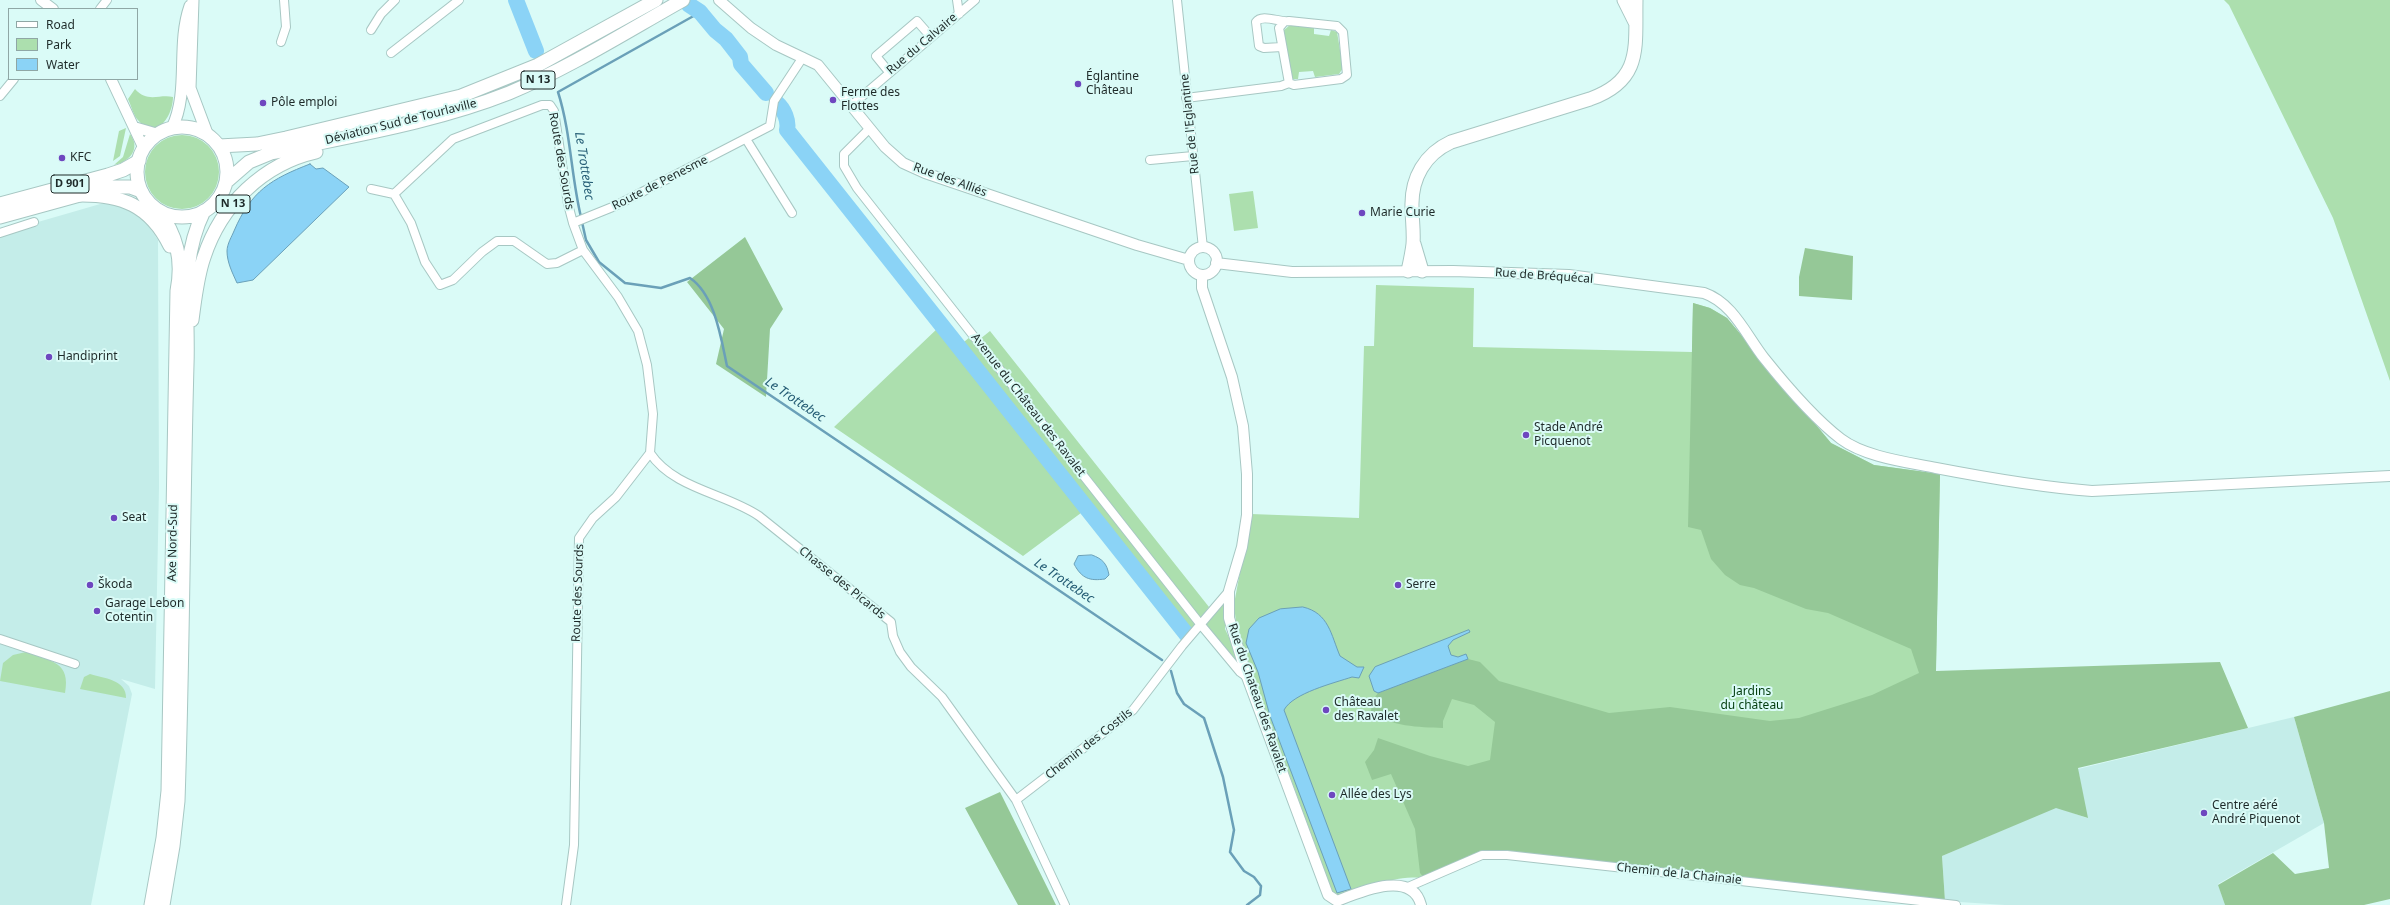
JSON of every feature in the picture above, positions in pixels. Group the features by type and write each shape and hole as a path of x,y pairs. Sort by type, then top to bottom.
{"main road":[{"path":"172,128 178,114 184,28 193,0"},
{"path":"193,0 190,88 200,119 208,136"},
{"name":"Déviation Sud de Tourlaville","path":"219,146 257,144 461,96 538,65 656,0"},
{"name":"Déviation Sud de Tourlaville","path":"226,182 241,167 264,155 380,130 462,110 509,93 544,77 683,0"},
{"path":"1624,0 1636,24"},
{"path":"1408,271 1413,243 1412,197 1414,187 1421,169 1433,153 1451,142 1590,99 1611,90 1625,76 1634,61 1636,51 1636,0"},
{"path":"172,128 191,128 208,136 219,146 225,158 227,170 226,182 214,203 204,211 181,217 158,210 148,201 141,191 138,181 141,155 158,134 172,128"},
{"name":"N 13","path":"188,363 196,287 204,256 218,226 237,199 250,186 280,165 300,156 368,139 380,130"},
{"name":"D 901","path":"0,204 113,173 141,155"},
{"name":"D 901","path":"0,217 77,195 116,186 141,191"},
{"path":"77,195 100,195 116,198 138,207 152,219 170,246 174,260 177,290"},
{"name":"Axe Nord-Sud","path":"151,905 163,838 168,791 177,290 180,276 178,246 168,223 158,210"},
{"name":"Axe Nord-Sud","path":"163,905 173,846 178,801 183,456 188,363 185,288 195,234 204,211"},
{"path":"1413,243 1422,271"}],"street":[{"path":"41,0 52,8"},
{"path":"101,8 107,0"},
{"path":"281,42 286,28 284,0"},
{"path":"371,30 382,14 395,0"},
{"path":"391,53 459,0"},
{"name":"Rue des Alliés","path":"719,0 751,28 776,45 818,65 852,105 869,128 897,159 925,173 1130,242 1189,260"},
{"path":"957,0 959,14"},
{"name":"Rue du Calvaire","path":"852,105 975,0"},
{"name":"Rue de l'Eglantine","path":"1176,0 1203,248"},
{"path":"1186,98 1280,86 1289,83 1294,85 1340,79 1348,72 1343,32 1340,28 1261,18 1256,22 1260,46 1264,48 1282,47"},
{"path":"889,72 876,56 917,21 931,37"},
{"path":"1284,22 1279,28 1289,83"},
{"name":"Route de Penesme","path":"573,223 586,219 770,126 774,101 803,57"},
{"path":"0,96 13,80"},
{"path":"111,80 127,116 134,127 141,155"},
{"name":"Route des Sourds","path":"394,194 453,139 542,105 550,105 554,111 568,204 583,250 618,297 638,331 647,365 653,414 650,453 616,497 593,518 579,538 574,845 566,905"},
{"path":"134,127 158,134"},
{"name":"Avenue du Château des Ravalet","path":"869,128 844,154 843,160 847,172 1201,625 1240,672 1247,678"},
{"path":"746,139 792,213"},
{"path":"1150,160 1193,156"},
{"path":"371,189 394,194 411,223 425,262 440,285 453,280 482,252 497,241 514,241 547,264 557,263 583,250"},
{"path":"0,233 34,222"},
{"path":"1203,248 1213,252 1216,264 1210,273 1202,275 1194,272 1189,260 1195,250 1203,248"},
{"name":"Rue de Bréquécal","path":"1216,264 1292,272 1422,271 1569,275 1704,293 1713,296 1729,309 1764,357 1817,416 1842,440 1881,458 2044,488 2092,491 2390,476"},
{"name":"Rue du Chateau des Ravalet","path":"1202,275 1202,288 1232,377 1243,426 1247,474 1247,515 1242,547 1229,591 1229,618 1247,678 1328,895 1337,901 1376,888 1398,885 1408,887"},
{"name":"Chasse des Picards","path":"650,453 656,462 682,481 746,507 760,516 881,613 890,622 893,636 900,652 911,667 942,697 1016,800"},
{"name":"Chemin des Costils","path":"1016,800 1133,710 1182,646 1229,591"},
{"path":"0,639 75,664"},
{"path":"1016,800 1065,905"},
{"name":"Chemin de la Chainaie","path":"1408,887 1482,855 1507,855 1956,905"},
{"path":"1408,887 1419,897 1421,905"}],"shaded area":[{"path":"114,200 141,215 158,240 159,487 155,689 121,679 129,686 132,694 91,905 0,905 0,233"},
{"name":"Centre aéré André Piquenot","path":"2294,717 2324,823 2218,884 2225,905 2005,905 1945,901 1942,856 2056,807 2087,818 2078,769"}],"green space":[{"path":"2224,0 2390,0 2390,381 2333,218 2229,5"},
{"path":"1290,25 1314,28 1314,34 1329,36 1331,30 1337,32 1343,68 1339,74 1315,77 1313,71 1299,72 1298,79 1292,79 1283,31"},
{"path":"135,89 144,96 173,97 167,119 157,128 144,126 134,115 128,99"},
{"path":"126,128 120,156 113,161 119,131"},
{"path":"130,134 134,144 132,154 125,161 114,165 123,157"},
{"path":"182,135 196,138 208,146 216,158 219,172 216,186 208,198 196,206 182,209 168,206 156,198 148,186 145,172 148,158 156,146 168,138"},
{"path":"1253,191 1258,228 1234,231 1229,194"},
{"path":"745,237 783,309 770,329 766,397 716,364 724,329 687,282"},
{"path":"1805,248 1853,256 1852,300 1799,296 1799,277"},
{"name":"Jardins du château","path":"1376,285 1474,288 1473,347 1692,352 1693,303 1710,308 1727,318 1831,443 1874,465 1940,474 1931,902 1482,855 1425,879 1403,878 1391,880 1334,896 1237,633 1234,604 1251,514 1359,518 1364,346 1374,346"},
{"path":"1693,303 1710,308 1727,318 1831,443 1874,465 1940,474 1936,671 2220,662 2248,728 2078,768 2088,818 2056,808 1942,856 1945,901 1482,855 1425,879 1420,873 1415,829 1391,774 1372,780 1365,762 1374,750 1378,738 1430,756 1468,766 1490,760 1495,722 1474,705 1452,699 1443,721 1443,728 1396,723 1371,711 1373,700 1378,693 1468,659 1480,662 1499,681 1609,713 1670,707 1770,721 1799,718 1872,695 1919,673 1911,649 1828,613 1806,609 1754,588 1740,585 1725,575 1711,559 1701,530 1688,527"},
{"path":"939,327 959,346 970,337 975,343 990,331 1209,607 1187,635 1085,510 1023,556 834,427"},
{"path":"1226,601 1225,629 1239,658 1239,664 1205,623"},
{"path":"26,652 51,661 62,669 65,675 66,683 65,693 0,681 3,663 13,655"},
{"path":"90,674 113,681 123,687 126,698 80,689 84,677"},
{"path":"2390,691 2390,899 2364,905 2225,905 2218,885 2273,853 2295,874 2329,868 2324,823 2294,717"},
{"path":"1000,792 1056,905 1018,905 965,808"}],"water":[{"path":"310,164 316,169 323,168 349,187 253,280 237,283 229,263 227,248 241,217 255,196 273,181"},
{"path":"1092,555 1102,560 1106,565 1109,575 1105,579 1095,580 1087,578 1080,573 1074,564 1078,556"},
{"path":"1303,607 1312,610 1324,620 1328,626 1340,656 1357,667 1364,667 1359,678 1352,677 1315,689 1296,699 1284,710 1351,889 1337,893 1270,716 1258,672 1246,643 1249,629 1259,618 1280,609"},
{"path":"1469,630 1470,632 1453,640 1448,646 1451,655 1458,657 1466,654 1468,659 1378,693 1374,691 1369,676 1375,667"}],"waterway":[{"path":"516,0 536,51"},
{"path":"688,4 700,12 715,30 726,39 740,57 741,64 766,93"},
{"path":"581,217 566,123 558,92 706,9"},
{"path":"777,103 782,108 785,115 787,130 1187,635"},
{"name":"Le Trottebec","path":"582,222 586,240 599,262 625,283 661,288 690,278 699,286 711,306 716,318 727,366 1162,660"},
{"name":"Le Trottebec","path":"1171,671 1177,693 1184,704 1204,718 1223,777 1234,830 1230,852 1244,871 1254,877 1261,886 1260,895 1247,905"}],"place":[{"name":"Églantine Château","path":"1078,84"},
{"name":"Ferme des Flottes","path":"833,100"},
{"name":"Pôle emploi","path":"263,103"},
{"name":"KFC","path":"62,158"},
{"name":"Marie Curie","path":"1362,213"},
{"name":"Handiprint","path":"49,357"},
{"name":"Stade André Picquenot","path":"1526,435"},
{"name":"Seat","path":"114,518"},
{"name":"Škoda","path":"90,585"},
{"name":"Serre","path":"1398,585"},
{"name":"Garage Lebon Cotentin","path":"97,611"},
{"name":"Château des Ravalet","path":"1326,710"},
{"name":"Allée des Lys","path":"1332,795"},
{"name":"Centre aéré André Piquenot","path":"2204,813"}]}
